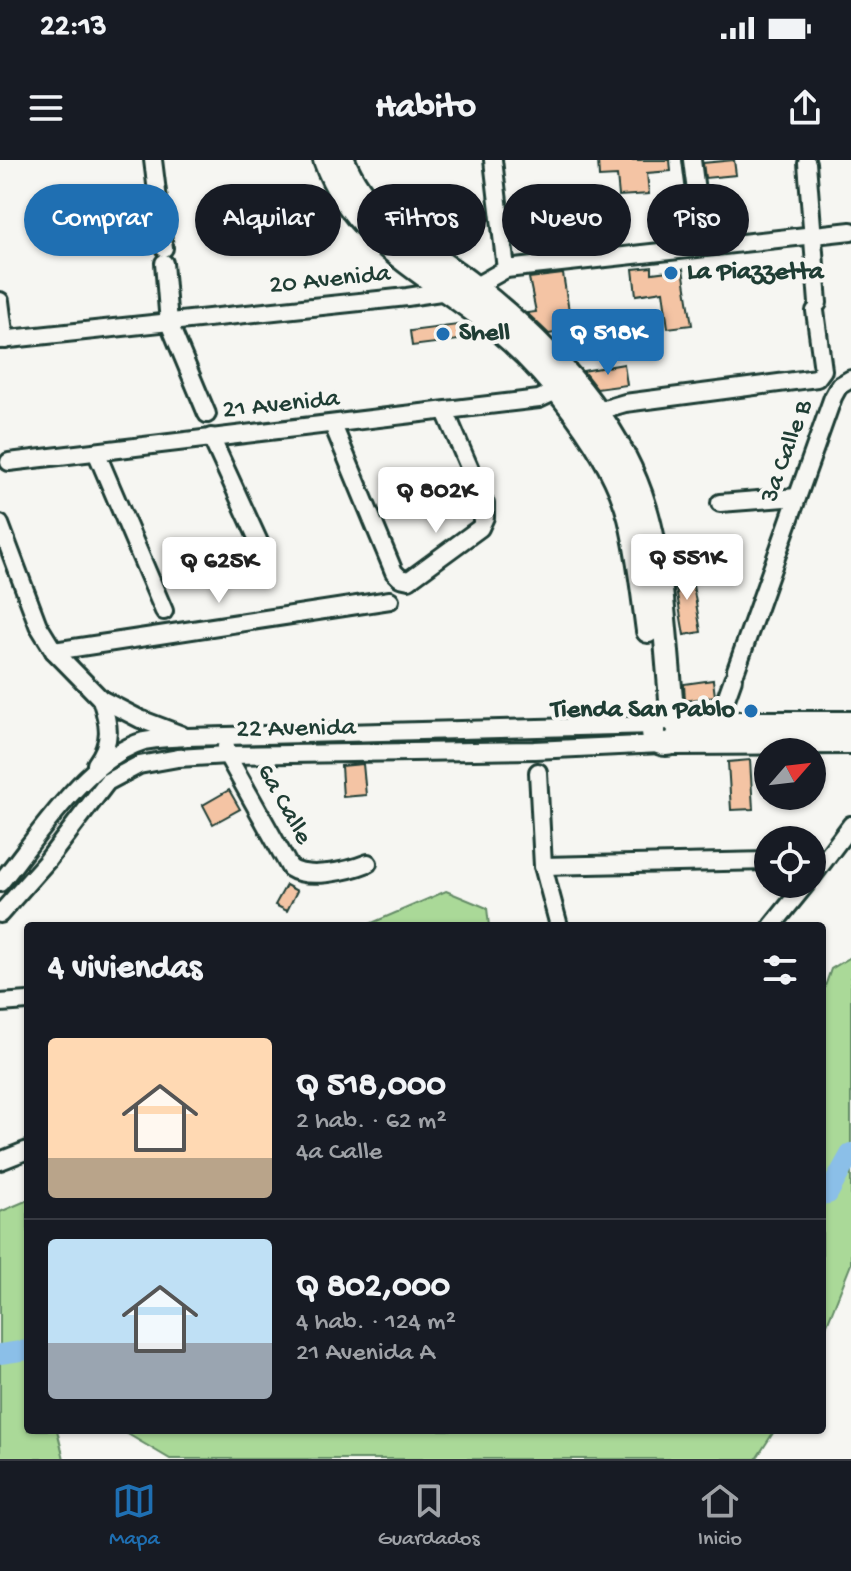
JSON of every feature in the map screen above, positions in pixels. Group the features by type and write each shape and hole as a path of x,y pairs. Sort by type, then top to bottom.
{"main road":[{"path":"325,160 334,184 362,224 404,261 498,328 580,419 609,465 630,516 666,729"},
{"path":"343,160 359,191 395,231 474,287 540,346 598,411 625,456 646,512 666,729"},
{"path":"666,729 717,724 851,723"},
{"path":"666,729 851,742"}],"street":[{"path":"153,160 169,323 207,414"},
{"path":"493,160 506,269"},
{"path":"692,160 695,184"},
{"name":"3a Calle B","path":"598,411 625,403 819,377 823,370 807,163"},
{"name":"20 Avenida","path":"749,241 851,231"},
{"name":"20 Avenida","path":"2,340 474,287 506,269 647,253"},
{"path":"0,301 2,340"},
{"name":"3a Calle B","path":"717,724 797,497 845,383"},
{"name":"21 Avenida","path":"9,462 97,454 211,437 539,399 556,391"},
{"path":"333,425 394,572 403,579 414,577 480,528 485,517 483,498 445,411"},
{"path":"211,437 259,542"},
{"path":"97,454 164,611"},
{"path":"720,503 797,497"},
{"path":"0,524 38,625 54,651 101,699 140,719 187,737"},
{"path":"54,651 390,600"},
{"path":"88,776 106,751 110,728 101,699"},
{"name":"22 Avenida","path":"0,886 88,776 115,754 145,741 225,736 666,729"},
{"name":"22 Avenida","path":"0,914 107,782 139,765 178,758 227,755 534,750 666,729"},
{"path":"534,730 534,750"},
{"name":"6a Calle","path":"225,736 227,755 290,868 306,873 352,869 368,863"},
{"path":"538,772 543,866 558,922"},
{"path":"826,856 851,825"},
{"path":"543,866 754,861"},
{"path":"0,886 15,899"},
{"path":"775,922 795,898"},
{"path":"0,1003 24,1001"},
{"path":"0,1161 24,1152"}],"green space":[{"path":"446,891 487,908 489,922 374,922"},
{"path":"851,957 851,1264 826,1327 826,983 831,969"},
{"path":"24,1202 24,1434 58,1434 64,1459 0,1459 0,1212"},
{"path":"128,1434 772,1434 756,1459 170,1459"}],"building":[{"path":"598,160 670,160 671,171 647,173 647,194 631,195 631,184 618,184 617,176 599,177"},
{"path":"734,160 736,175 705,178 703,163"},
{"path":"652,267 652,273 683,269 692,325 668,328 663,291 636,295 633,269"},
{"path":"563,274 572,330 549,334 527,313 536,312 529,278"},
{"name":"Shell","path":"465,324 467,339 412,346 410,331"},
{"path":"624,364 627,385 597,389 583,371"},
{"path":"690,568 701,632 684,635 673,571"},
{"path":"713,680 715,696 685,701 684,684"},
{"path":"750,760 753,809 731,810 728,762"},
{"path":"363,764 366,795 343,797 341,766"},
{"path":"229,790 240,809 213,824 203,805"},
{"path":"286,885 297,891 287,911 275,905"}],"waterway":[{"path":"826,1194 851,1153"},
{"path":"0,1354 24,1351"}],"place":[{"name":"La Piazzetta","path":"671,273"},
{"name":"Shell","path":"443,334"},
{"name":"Tienda San Pablo","path":"751,711"}]}
